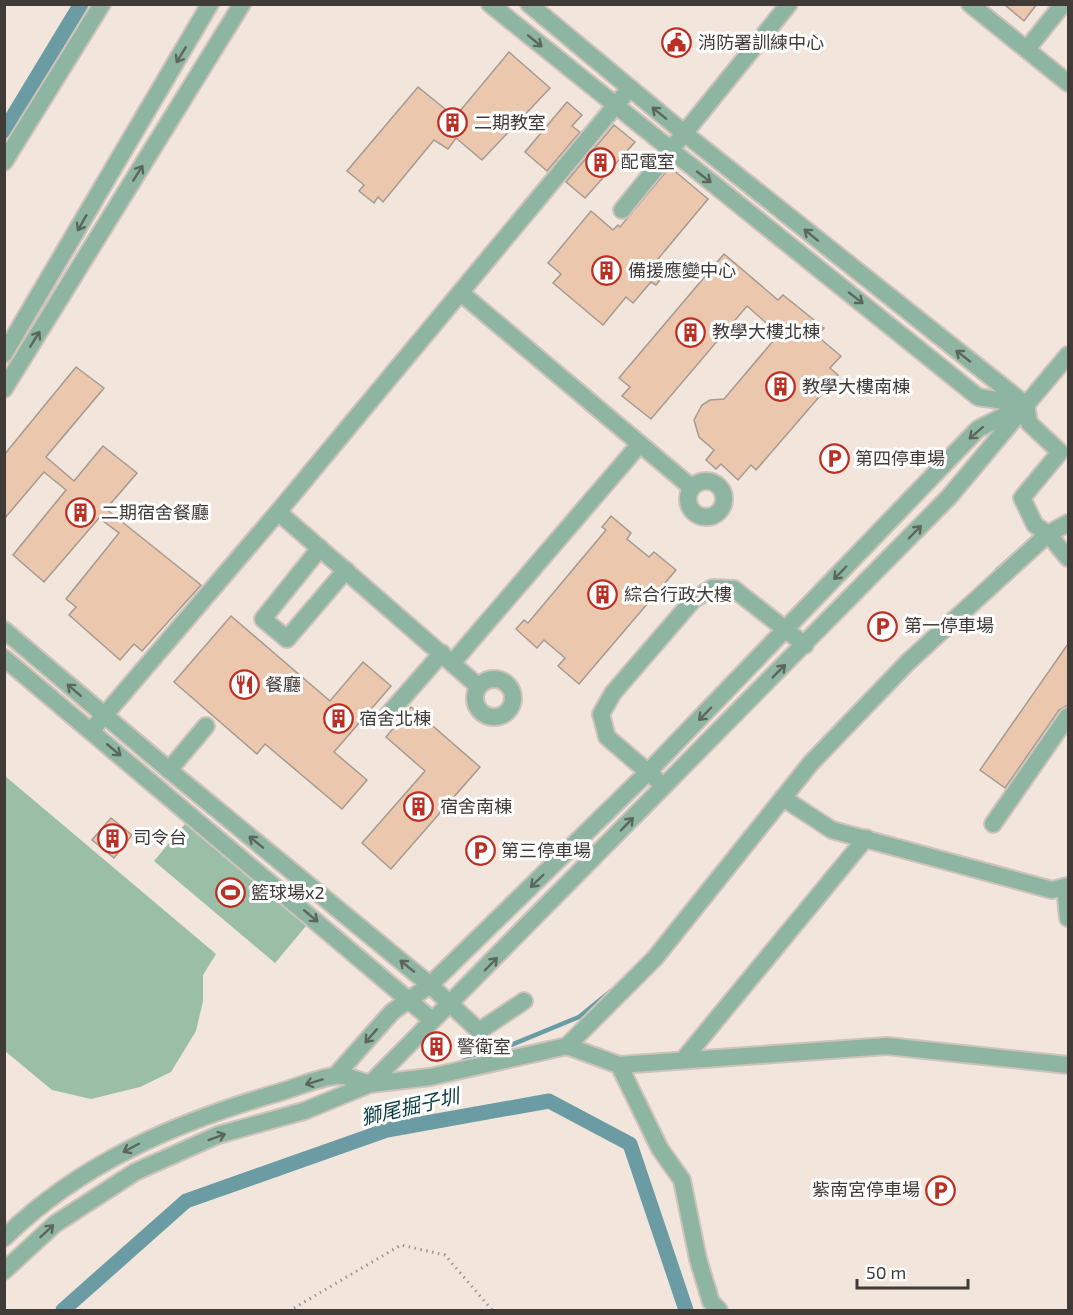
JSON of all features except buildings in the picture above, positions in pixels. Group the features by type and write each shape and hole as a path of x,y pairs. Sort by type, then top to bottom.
{"street":[{"path":"4,162 102,4"},
{"path":"4,354 210,4"},
{"path":"4,389 242,4"},
{"path":"490,4 978,397 1026,405"},
{"path":"529,4 684,134 1026,405 1029,423 1060,452 1022,498 1035,525 1048,534 1068,558"},
{"path":"622,210 789,4"},
{"path":"970,4 1068,83"},
{"path":"1027,49 1063,4"},
{"path":"91,731 106,717 278,513 365,404 461,293 630,88"},
{"path":"142,119 165,129"},
{"path":"63,256 81,265"},
{"path":"461,293 691,487"},
{"path":"370,1084 949,497 1068,355"},
{"path":"336,1075 392,1012 430,985 648,772 978,429 1026,405"},
{"path":"386,717 447,658 639,445"},
{"path":"278,513 478,686"},
{"path":"4,1271 55,1224 135,1172 218,1136 304,1112 370,1084 430,1077 567,1046 655,958 811,763 908,662 1048,534 1068,523"},
{"path":"320,548 262,619 287,639 346,570"},
{"path":"663,786 607,737 601,714 614,693 694,599 713,588 734,589 805,645"},
{"path":"4,630 169,770 430,985 479,1031 524,1001"},
{"path":"4,658 432,1020"},
{"path":"993,824 1068,716"},
{"path":"169,770 206,726"},
{"path":"783,798 831,830 1052,890 1067,887 1068,918"},
{"path":"683,1060 867,838"},
{"path":"567,1046 619,1065 887,1046 1068,1065"},
{"path":"619,1065 660,1149 682,1180 698,1259 711,1302 719,1311"},
{"path":"4,1238 47,1200 92,1168 146,1139 224,1108 336,1075 370,1084"}],"path":[{"path":"294,1308 401,1245 445,1256 492,1311"}],"green space":[{"path":"5,776 216,954 203,975 203,1001 196,1031 171,1072 140,1087 91,1099 52,1090 5,1051"},
{"name":"籃球場x2","path":"185,824 306,926 275,963 154,861"}],"waterway":[{"path":"4,131 81,4"},
{"path":"997,570 1035,536"},
{"path":"463,1061 494,1052 579,1017 611,991"},
{"name":"獅尾掘子圳","path":"63,1310 186,1201 387,1130 549,1101 630,1144 686,1310"}],"place":[{"name":"消防署訓練中心","path":"677,43"},
{"name":"二期教室","path":"453,123"},
{"name":"配電室","path":"600,162"},
{"name":"備援應變中心","path":"607,271"},
{"name":"教學大樓北棟","path":"691,332"},
{"name":"教學大樓南棟","path":"781,387"},
{"name":"第四停車場","path":"834,459"},
{"name":"二期宿舍餐廳","path":"80,513"},
{"name":"綜合行政大樓","path":"603,595"},
{"name":"第一停車場","path":"883,626"},
{"name":"餐廳","path":"244,685"},
{"name":"宿舍北棟","path":"338,719"},
{"name":"宿舍南棟","path":"419,807"},
{"name":"司令台","path":"112,838"},
{"name":"第三停車場","path":"480,851"},
{"name":"籃球場x2","path":"230,893"},
{"name":"警衛室","path":"436,1047"},
{"name":"紫南宮停車場","path":"941,1190"}]}
